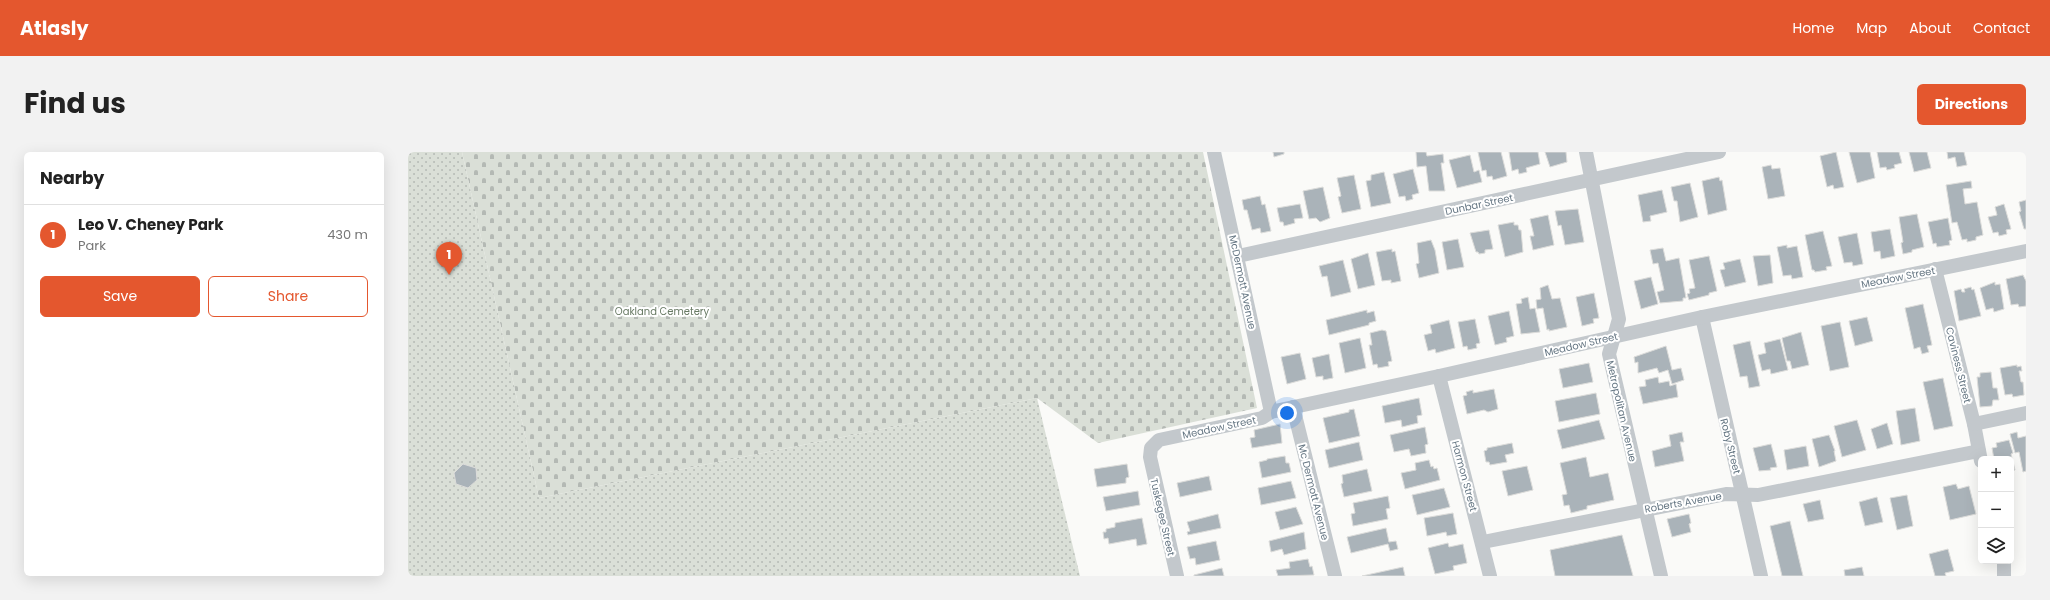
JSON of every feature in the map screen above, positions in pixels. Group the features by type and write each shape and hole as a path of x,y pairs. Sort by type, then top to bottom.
{"street":[{"name":"McDermott Avenue","path":"1214,152 1271,412"},
{"name":"Metropolitan Avenue","path":"1586,152 1620,319 1609,354 1662,576"},
{"name":"Dunbar Street","path":"1238,256 1719,152"},
{"name":"Meadow Street","path":"1150,457 1151,448 1159,440 1262,418 1271,412 1702,317 2026,251"},
{"name":"Caviness Street","path":"1935,269 1974,424 1980,456"},
{"name":"Roby Street","path":"1702,317 1761,576"},
{"name":"Harmon Street","path":"1439,376 1483,542 1490,576"},
{"name":"Mc Dermott Avenue","path":"1293,407 1335,576"},
{"path":"1974,424 2026,413"},
{"name":"Roberts Avenue","path":"1483,542 1645,508 1726,494 1758,495 1978,456"},
{"name":"Tuskegee Street","path":"1150,457 1177,576"},
{"path":"2004,564 2004,576"}],"green space":[{"path":"408,152 462,152 539,498 1037,398 1080,576 408,576"},
{"name":"Oakland Cemetery","path":"462,152 1203,152 1257,408 1098,443 1037,398 539,498"}],"building":[{"path":"1273,152 1284,152 1284,154 1274,157"},
{"path":"1416,152 1426,152 1427,156 1443,154 1444,163 1441,163 1445,191 1429,191 1426,166 1417,167"},
{"path":"1478,152 1501,152 1507,176 1493,180 1492,176 1487,177 1486,170 1482,171"},
{"path":"1509,152 1538,152 1540,164 1526,168 1527,172 1519,174 1518,169 1512,171"},
{"path":"1545,152 1566,152 1567,162 1550,167"},
{"path":"1836,152 1844,187 1834,189 1833,185 1827,187 1820,156"},
{"path":"1849,152 1870,152 1875,178 1857,183"},
{"path":"1877,152 1899,152 1902,163 1894,165 1895,168 1887,170 1886,167 1880,168"},
{"path":"1909,152 1927,152 1931,168 1914,172"},
{"path":"1947,152 1964,152 1967,165 1957,167 1955,157 1948,159"},
{"path":"1470,155 1474,172 1479,170 1482,182 1457,188 1449,160"},
{"path":"1771,165 1772,169 1780,168 1785,196 1768,199 1762,167"},
{"path":"1413,169 1419,193 1412,195 1413,199 1406,201 1405,196 1399,197 1393,174"},
{"path":"1384,172 1391,203 1371,207 1366,181 1371,180 1371,175"},
{"path":"1354,175 1361,209 1342,213 1338,197 1341,196 1337,178"},
{"path":"1719,177 1720,181 1722,180 1727,210 1708,215 1702,181"},
{"path":"1971,181 1972,188 1963,189 1965,204 1977,202 1983,235 1976,237 1976,240 1967,242 1967,239 1962,240 1957,222 1952,223 1946,185"},
{"path":"1690,183 1698,217 1680,222 1677,201 1674,201 1671,187"},
{"path":"1323,187 1330,218 1320,222 1316,218 1309,219 1303,191"},
{"path":"1662,190 1667,212 1650,216 1651,221 1643,222 1638,195"},
{"path":"1260,196 1262,205 1265,204 1271,231 1261,233 1260,228 1252,230 1247,210 1244,210 1242,200"},
{"path":"2026,200 2026,229 2024,229 2019,212 2021,211 2019,202"},
{"path":"1300,204 1303,218 1294,219 1295,223 1284,226 1283,222 1280,222 1277,208"},
{"path":"2004,204 2011,229 2006,230 2007,234 1999,236 1998,232 1993,233 1988,217 1997,215 1995,207"},
{"path":"1578,209 1584,242 1565,245 1561,225 1558,226 1555,211"},
{"path":"1917,214 1924,247 1903,254 1901,243 1903,242 1899,217"},
{"path":"1548,215 1554,245 1533,250 1530,236 1534,236 1530,219"},
{"path":"1948,218 1952,240 1949,241 1950,245 1937,247 1936,243 1933,244 1928,222"},
{"path":"1514,222 1514,225 1518,225 1519,230 1521,230 1523,252 1505,257 1498,225"},
{"path":"1890,229 1895,256 1881,259 1880,251 1874,252 1871,232"},
{"path":"1489,230 1493,249 1485,250 1485,253 1479,254 1476,252 1470,233"},
{"path":"1823,231 1832,266 1826,267 1827,270 1815,272 1812,270 1805,235"},
{"path":"1857,233 1863,264 1853,266 1852,262 1844,263 1838,237"},
{"path":"1458,239 1464,267 1447,270 1442,242"},
{"path":"1431,240 1435,250 1439,273 1419,278 1416,264 1419,263 1417,243"},
{"path":"1787,245 1787,248 1797,246 1803,277 1792,279 1791,275 1783,276 1777,247"},
{"path":"1663,248 1666,261 1679,258 1686,298 1683,298 1683,301 1660,303 1657,292 1664,290 1658,263 1653,264 1650,250"},
{"path":"1392,249 1392,252 1395,251 1401,281 1391,283 1391,280 1382,281 1376,252"},
{"path":"1368,253 1375,285 1358,289 1351,259"},
{"path":"1770,255 1773,283 1758,286 1753,256"},
{"path":"1709,256 1717,291 1709,293 1709,295 1689,300 1687,294 1690,293 1689,289 1695,288 1689,260"},
{"path":"1740,259 1746,282 1725,287 1720,270 1725,269 1723,263"},
{"path":"1343,260 1351,292 1331,297 1327,276 1322,277 1319,266"},
{"path":"2023,275 2026,281 2026,306 2019,307 2018,304 2011,305 2006,279"},
{"path":"1651,277 1658,304 1641,309 1634,281"},
{"path":"1995,282 1995,285 2000,284 2004,309 1994,312 1993,308 1986,310 1980,288"},
{"path":"1548,285 1552,299 1560,298 1567,327 1549,331 1549,329 1547,330 1543,308 1537,309 1536,300 1541,299 1540,288"},
{"path":"1971,287 1972,290 1974,289 1981,316 1959,321 1954,291 1961,289 1962,292 1965,292 1964,289"},
{"path":"1594,293 1599,318 1593,319 1594,323 1582,326 1576,297"},
{"path":"1528,297 1530,309 1535,308 1540,332 1521,334 1516,304 1522,303 1521,299"},
{"path":"1923,304 1932,345 1927,346 1929,352 1922,354 1920,347 1914,349 1905,308"},
{"path":"1367,310 1367,313 1374,311 1376,321 1369,323 1369,325 1329,335 1326,320"},
{"path":"1509,311 1514,336 1506,338 1507,342 1495,345 1488,316"},
{"path":"1867,317 1873,341 1855,346 1849,321"},
{"path":"1475,319 1480,343 1476,344 1477,348 1468,350 1467,346 1463,347 1458,322"},
{"path":"1449,320 1455,348 1436,353 1435,349 1428,351 1424,335 1432,333 1430,325"},
{"path":"1840,322 1849,367 1830,371 1821,326"},
{"path":"1382,330 1386,331 1392,361 1388,362 1389,366 1378,368 1377,364 1373,365 1369,345 1372,345 1370,333"},
{"path":"1801,332 1809,365 1792,369 1790,361 1787,361 1782,338"},
{"path":"1360,338 1366,368 1345,373 1339,343"},
{"path":"1780,339 1788,370 1771,374 1770,369 1762,371 1758,355 1766,353 1764,343"},
{"path":"1750,341 1760,386 1749,388 1747,376 1740,377 1733,345"},
{"path":"1666,346 1672,370 1681,368 1684,380 1672,384 1668,370 1659,373 1657,368 1638,373 1638,362 1635,363 1634,357"},
{"path":"1300,353 1306,379 1287,384 1281,357"},
{"path":"1329,354 1333,378 1323,380 1323,376 1316,377 1312,358"},
{"path":"1589,363 1593,382 1563,388 1559,369"},
{"path":"2017,365 2017,367 2021,366 2022,371 2019,371 2021,382 2023,382 2024,395 2013,397 2012,394 2005,395 2000,368"},
{"path":"1991,372 1993,388 1997,388 1999,400 1993,400 1992,406 1980,407 1977,377 1980,377 1980,373"},
{"path":"1658,377 1659,383 1669,381 1670,386 1676,384 1678,397 1643,404 1639,387 1646,386 1645,380"},
{"path":"1943,378 1953,426 1934,430 1923,382"},
{"path":"1494,389 1498,409 1488,412 1484,410 1467,414 1463,396 1467,395 1466,392 1473,390 1473,393"},
{"path":"1596,393 1600,414 1559,422 1555,401"},
{"path":"1419,398 1422,415 1417,416 1418,423 1402,427 1401,420 1385,423 1382,406"},
{"path":"1915,408 1920,441 1901,445 1896,411"},
{"path":"1354,409 1360,436 1329,443 1323,418 1349,412 1349,410"},
{"path":"1599,420 1605,439 1562,449 1557,430"},
{"path":"1857,420 1866,450 1842,457 1834,426"},
{"path":"1887,423 1893,444 1877,449 1871,429"},
{"path":"1280,424 1282,443 1252,448 1250,438 1255,437 1254,430"},
{"path":"1425,427 1428,444 1425,445 1426,453 1411,456 1409,449 1394,452 1390,435"},
{"path":"1682,432 1684,442 1680,442 1684,461 1655,467 1652,451 1671,446 1669,435"},
{"path":"2017,432 2018,438 2026,436 2026,471 2023,472 2019,452 2015,453 2010,434"},
{"path":"1829,435 1835,451 1836,461 1819,467 1812,439"},
{"path":"2009,440 2013,453 2011,454 2012,456 1993,456 1992,448 1997,447 1996,443"},
{"path":"1359,442 1363,460 1329,468 1325,450"},
{"path":"1512,443 1514,453 1505,455 1507,462 1490,465 1489,462 1486,462 1484,451 1487,450 1487,448"},
{"path":"1771,444 1777,467 1770,468 1771,470 1759,471 1753,448"},
{"path":"1806,446 1809,466 1787,470 1784,450"},
{"path":"1285,456 1286,463 1289,463 1291,472 1262,478 1259,462"},
{"path":"1586,457 1590,477 1608,473 1614,500 1587,506 1587,509 1571,513 1569,505 1564,506 1562,495 1567,494 1560,463"},
{"path":"1429,460 1431,467 1433,466 1434,469 1437,468 1440,480 1405,489 1401,473 1416,470 1415,463"},
{"path":"463,464 476,468 477,480 468,488 456,484 454,473"},
{"path":"1127,464 1129,477 1126,478 1126,483 1097,487 1094,469"},
{"path":"1527,466 1533,490 1508,496 1502,471"},
{"path":"1367,469 1372,491 1344,497 1341,484 1343,483 1342,475"},
{"path":"1209,476 1212,490 1180,497 1177,483"},
{"path":"1291,481 1296,498 1261,505 1258,488"},
{"path":"1956,484 1958,489 1969,486 1976,514 1950,520 1943,487"},
{"path":"1444,488 1450,507 1417,515 1412,495"},
{"path":"1138,491 1140,505 1106,511 1103,497"},
{"path":"1907,495 1913,526 1897,530 1890,498"},
{"path":"1388,496 1390,508 1386,509 1388,519 1353,526 1351,514 1355,513 1353,503"},
{"path":"1877,497 1883,522 1865,526 1859,502"},
{"path":"1820,500 1824,519 1808,522 1803,504"},
{"path":"1296,507 1303,524 1280,530 1275,512"},
{"path":"1453,513 1457,534 1447,536 1446,532 1427,536 1424,518"},
{"path":"1218,514 1221,528 1188,535 1187,532 1190,531 1187,522"},
{"path":"1689,514 1691,532 1672,537 1667,519"},
{"path":"1142,518 1147,544 1137,546 1136,539 1109,544 1108,538 1104,539 1103,532 1106,532 1106,529 1115,527 1115,523"},
{"path":"1790,521 1803,576 1782,576 1770,526"},
{"path":"1386,528 1389,542 1396,541 1398,549 1390,551 1388,544 1351,553 1347,537"},
{"path":"1304,532 1306,549 1284,555 1282,549 1271,552 1269,541"},
{"path":"1622,535 1633,576 1555,576 1550,550"},
{"path":"1216,541 1220,560 1196,565 1195,558 1190,559 1187,547"},
{"path":"1448,543 1449,547 1463,544 1467,563 1453,566 1454,570 1435,574 1428,548"},
{"path":"1948,549 1954,571 1945,573 1946,576 1935,576 1929,554"},
{"path":"1308,559 1310,567 1312,566 1314,575 1278,576 1276,570 1290,568 1289,562"},
{"path":"1403,567 1405,576 1362,576"},
{"path":"1862,567 1864,576 1845,576 1844,570"},
{"path":"1222,568 1224,576 1194,576 1194,575"}],"place":[{"name":"Leo V. Cheney Park","path":"449,275"}]}
